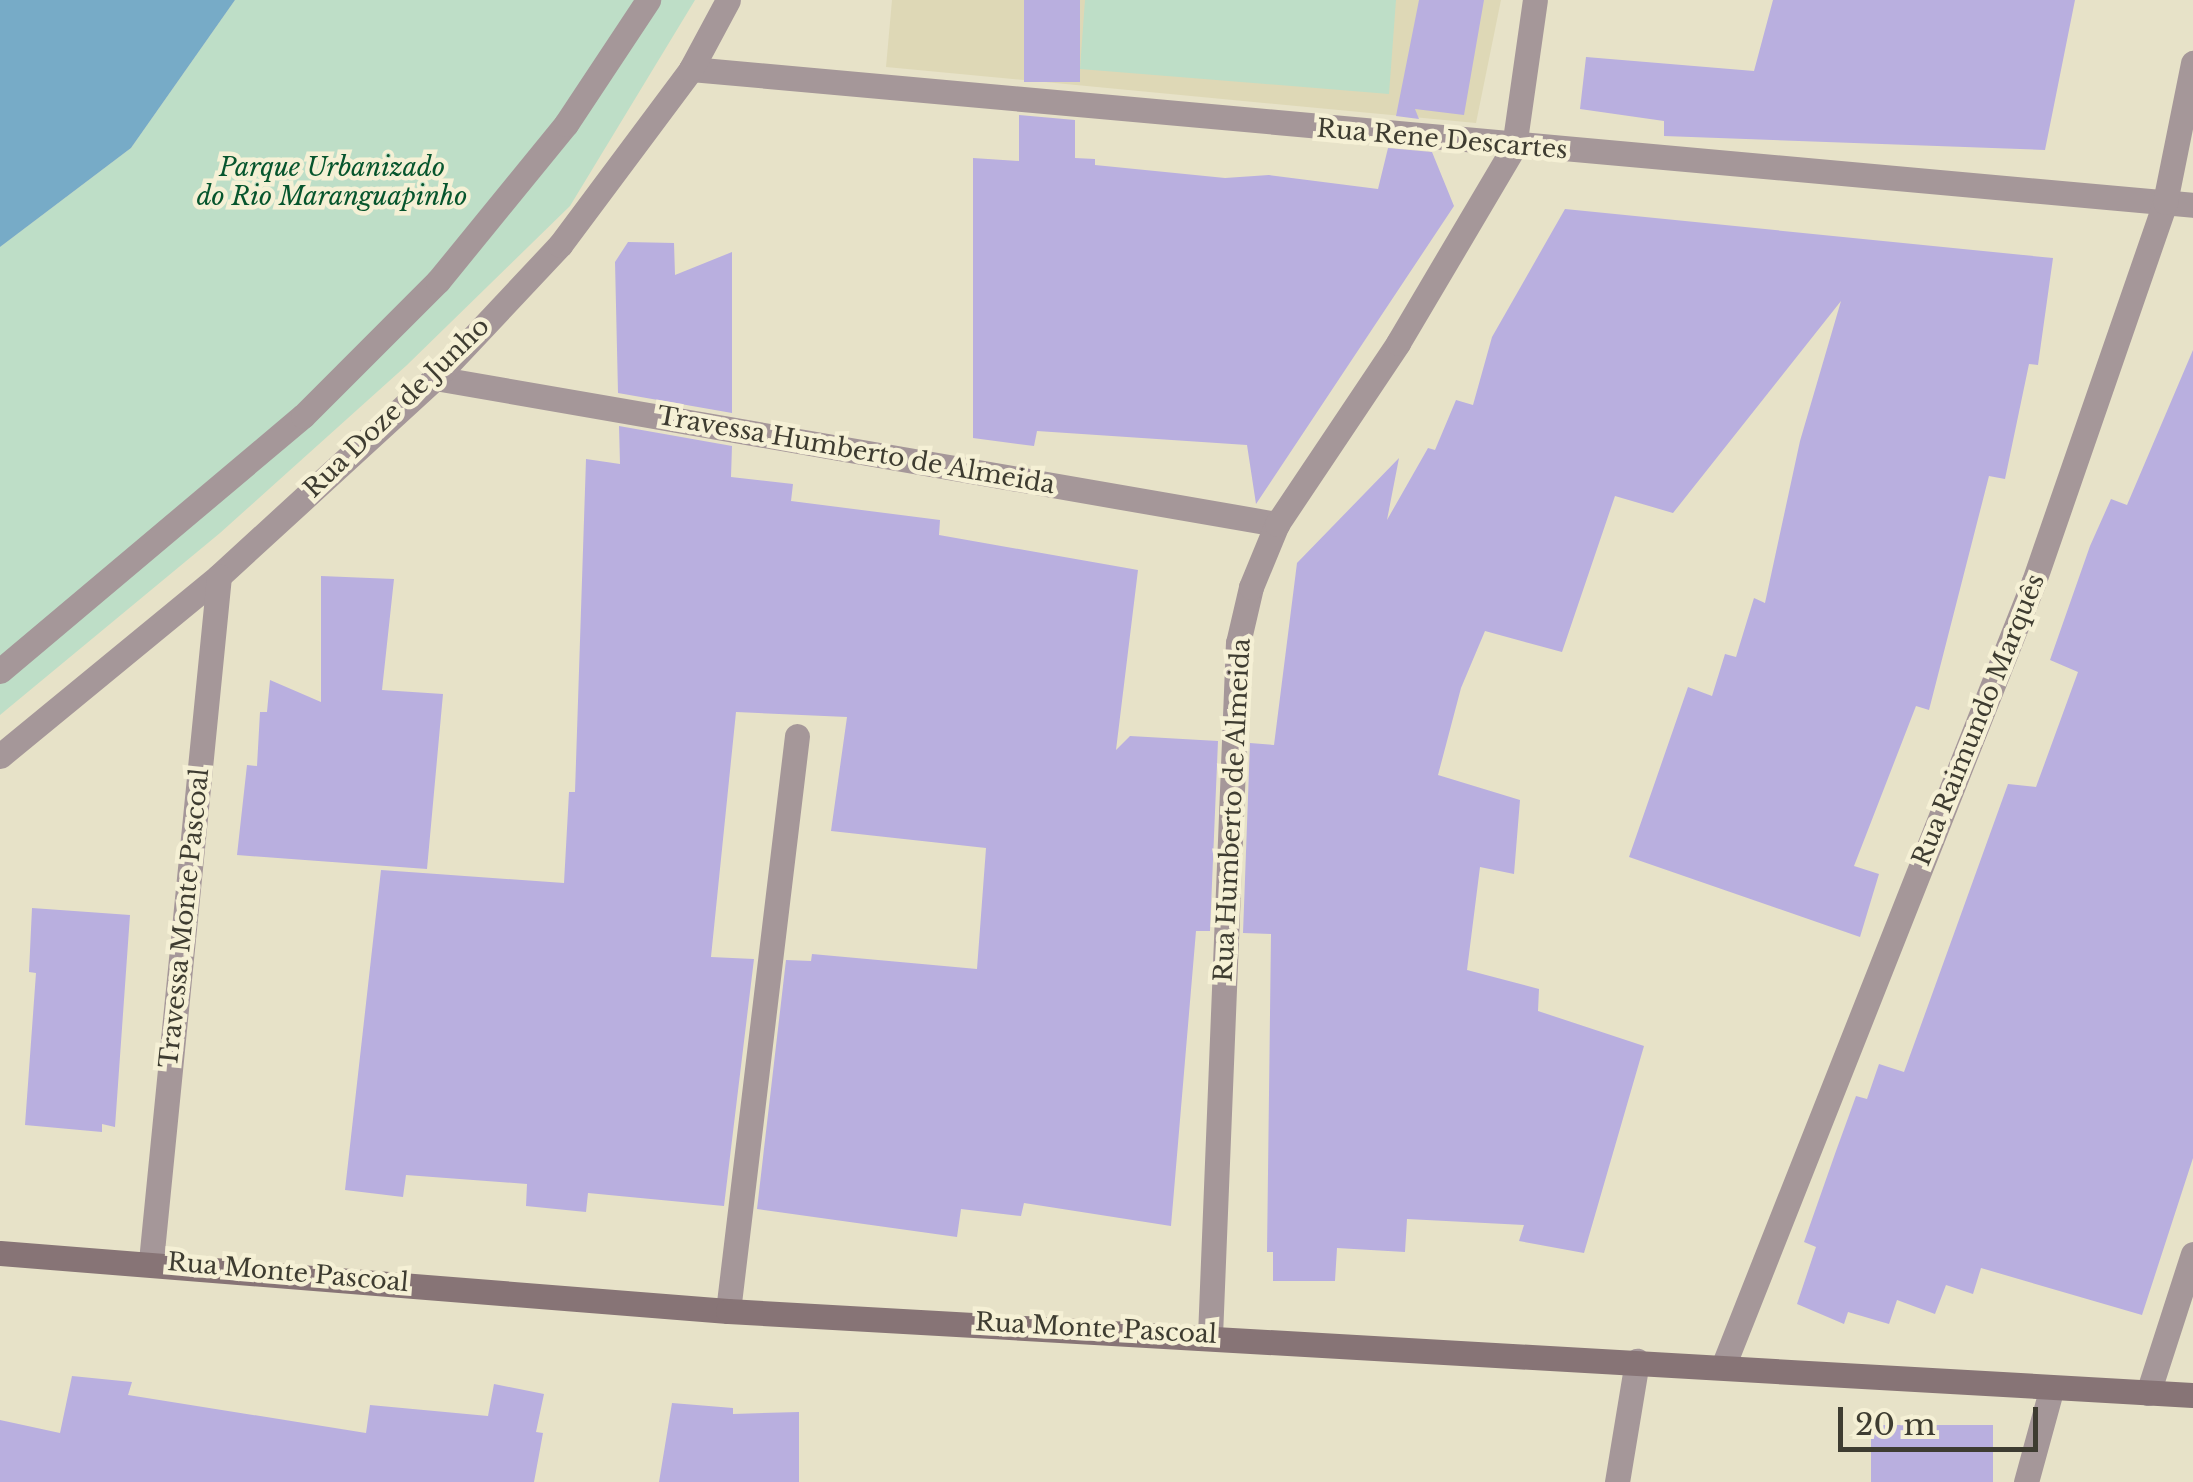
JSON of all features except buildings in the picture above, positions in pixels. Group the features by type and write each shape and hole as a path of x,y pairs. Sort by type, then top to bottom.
{"street":[{"path":"0,672 303,416 438,281 566,124 648,0"},
{"name":"Rua Doze de Junho","path":"0,756 219,576 435,378 560,245 691,69 728,0"},
{"name":"Rua Humberto de Almeida","path":"1210,1336 1238,643 1251,587 1277,524 1398,343 1514,147 1535,0"},
{"name":"Rua Raimundo Marquês","path":"1724,1364 2034,582 2165,202 2193,63"},
{"name":"Rua Rene Descartes","path":"691,69 1514,147 2193,205"},
{"name":"Travessa Humberto de Almeida","path":"435,378 1277,524"},
{"name":"Travessa Monte Pascoal","path":"151,1261 219,576"},
{"path":"728,1310 798,736"},
{"name":"Rua Monte Pascoal","path":"0,1253 151,1261 728,1310 1724,1364 2193,1395"},
{"path":"2148,1393 2193,1254"},
{"path":"1617,1482 1637,1361"},
{"path":"2026,1482 2052,1387"}],"shaded area":[{"path":"892,0 1501,0 1476,123 886,67"}],"green space":[{"name":"Parque Urbanizado do Rio Maranguapinho","path":"235,0 695,0 570,206 407,365 220,533 0,715 0,247 131,148"},
{"path":"1085,0 1396,0 1389,94 1080,69"}],"water":[{"path":"0,0 235,0 131,148 0,247"}]}
